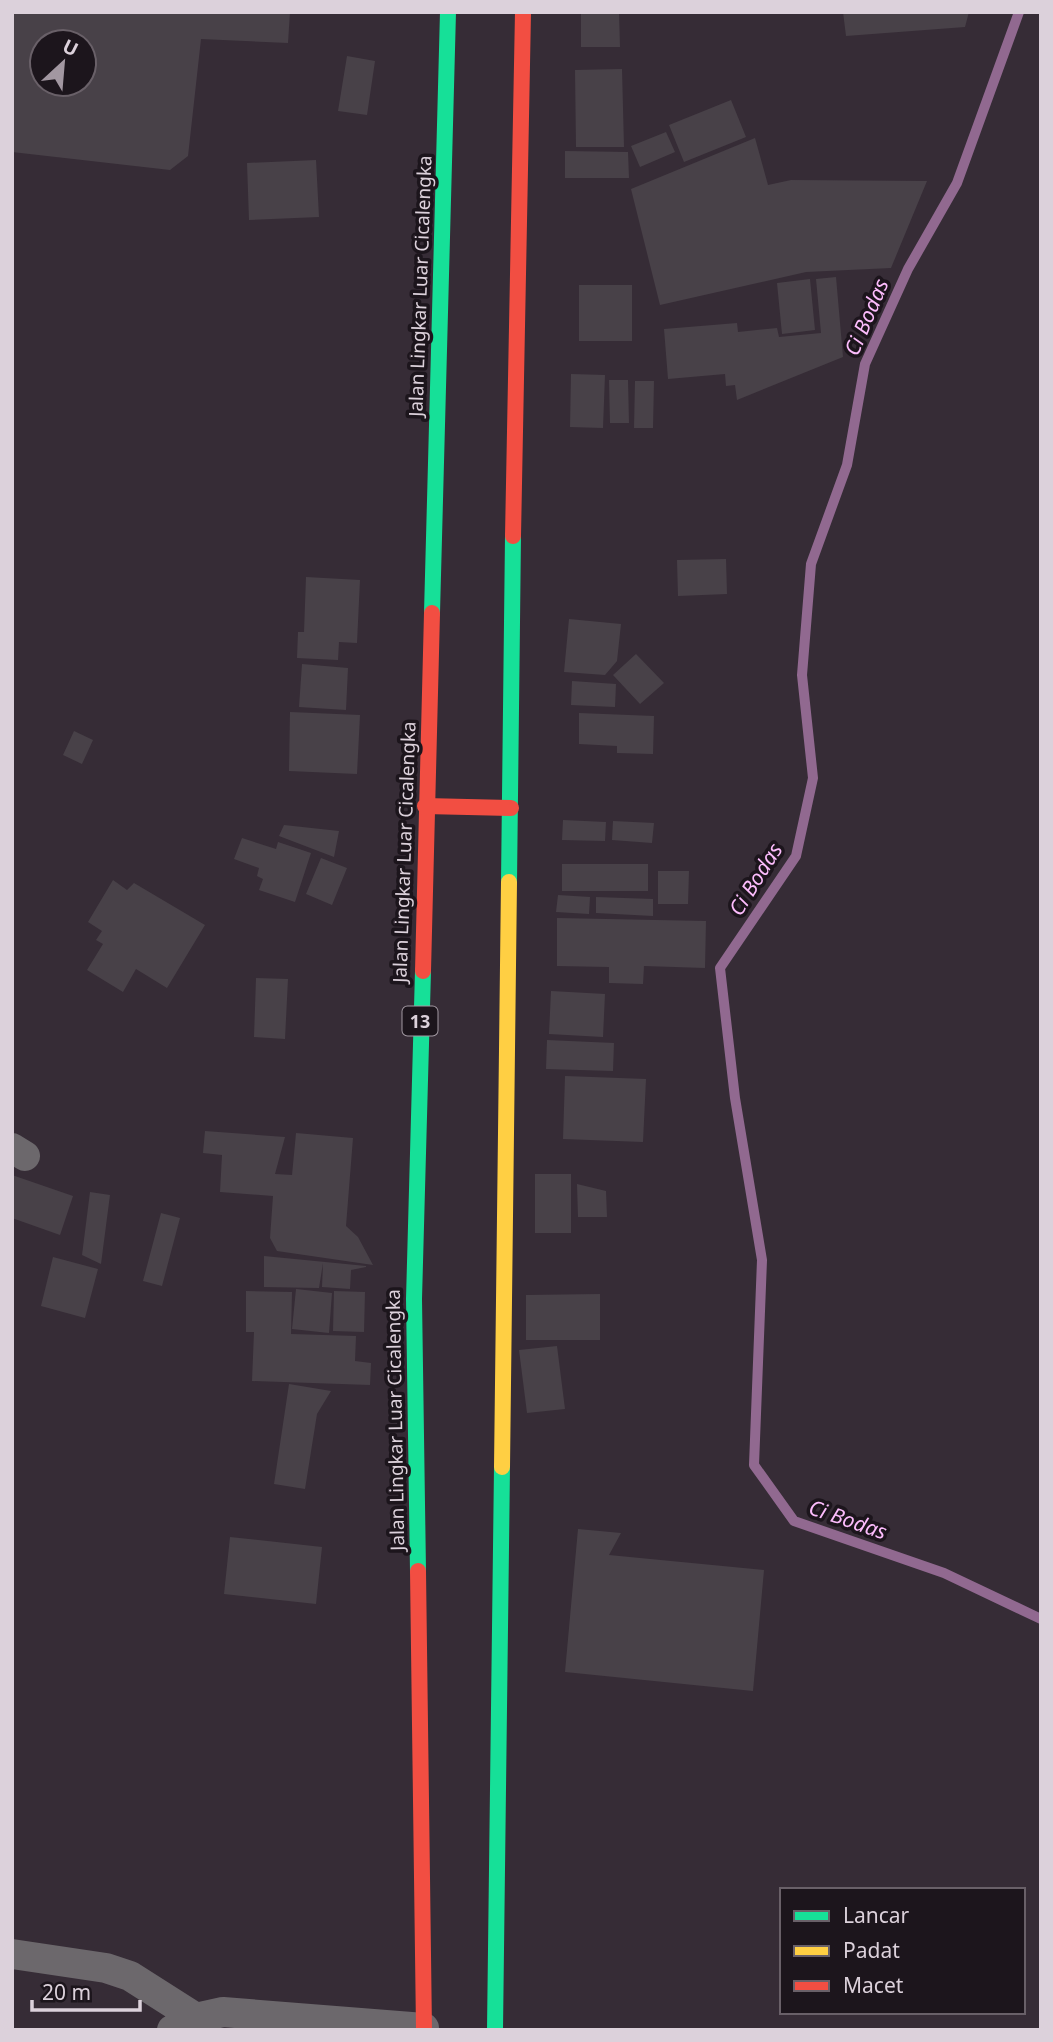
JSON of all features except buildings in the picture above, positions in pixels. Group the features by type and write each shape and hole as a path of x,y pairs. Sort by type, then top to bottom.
{"highway":[{"name":"Jalan Lingkar Luar Cicalengka","path":"424,2029 414,1299 448,12"},
{"path":"495,2030 515,336 523,12"},
{"path":"425,806 511,808"}],"street":[{"path":"12,1955 106,1968 130,1976 184,2024 223,2012 424,2029"}],"waterway":[{"name":"Ci Bodas","path":"1019,12 957,183 908,269 865,364 847,465 811,564 802,675 813,778 796,856 720,968 735,1098 762,1260 754,1465 794,1521 944,1573 1041,1619"}],"traffic: fast":[{"path":"432,613 448,12"},
{"path":"509,882 513,536"},
{"path":"418,1571 414,1299 423,971"},
{"path":"495,2030 502,1467"}],"traffic: slow":[{"path":"502,1467 509,882"}],"traffic: jam":[{"path":"513,536 523,12"},
{"path":"423,971 432,613"},
{"path":"425,806 511,808"},
{"path":"418,1571 424,2030"}]}
